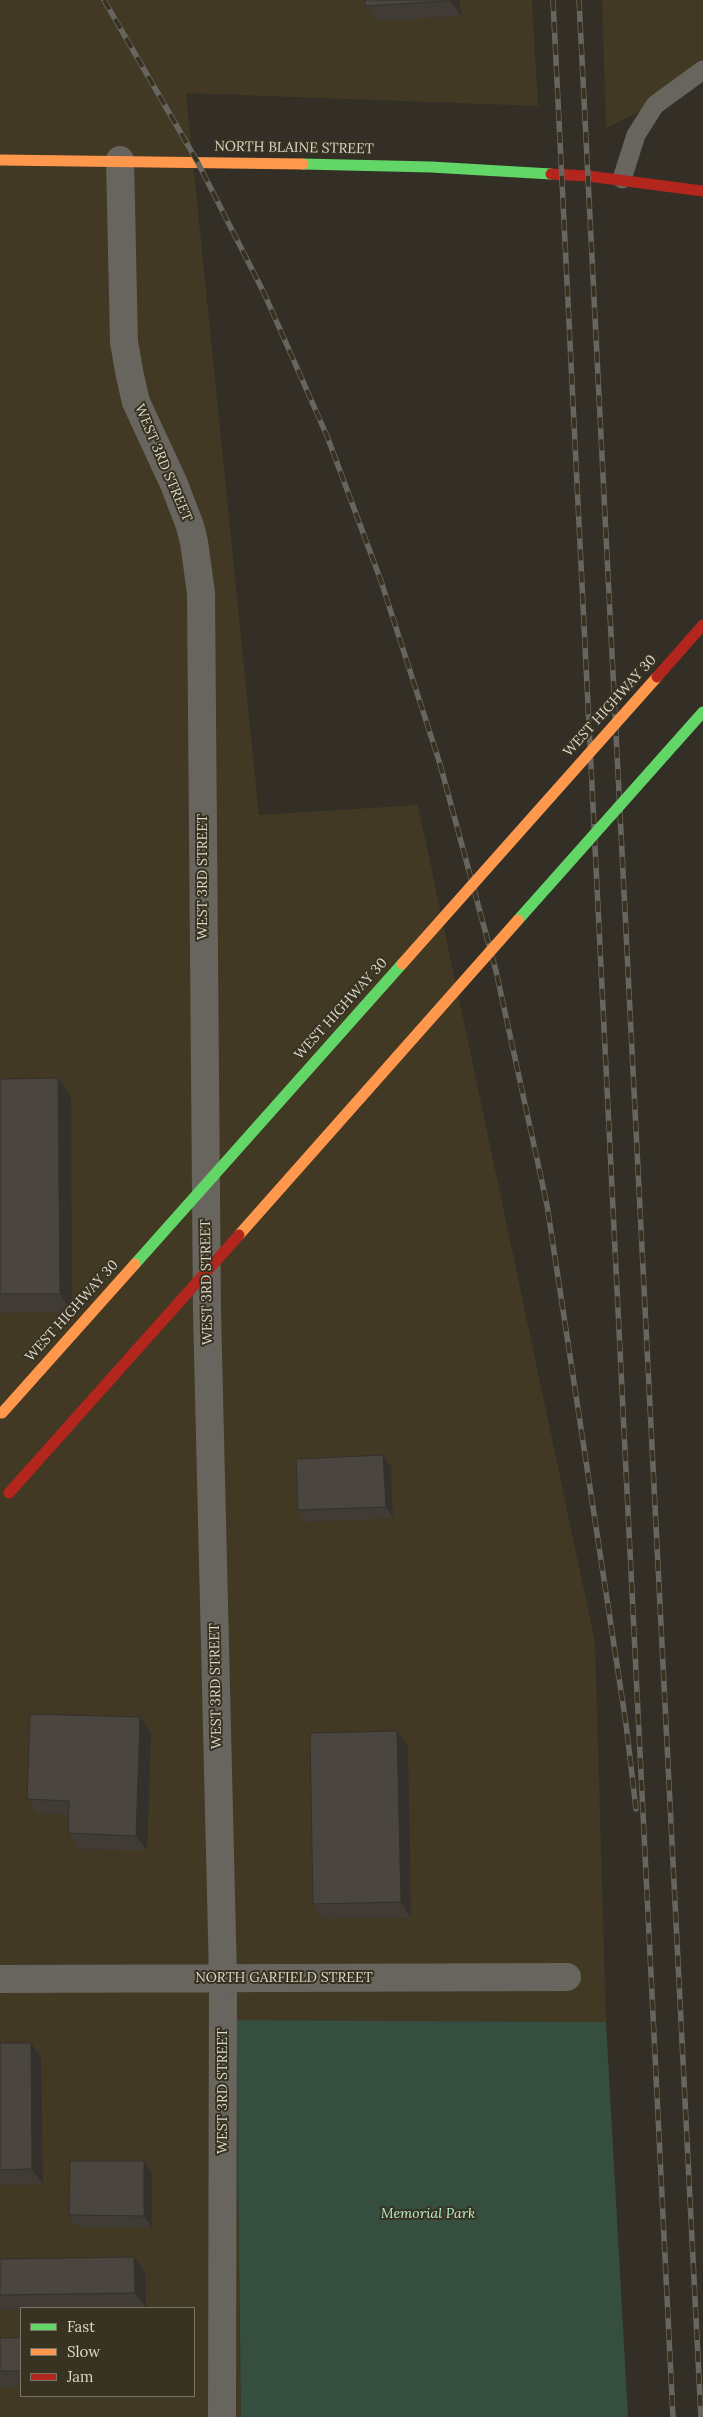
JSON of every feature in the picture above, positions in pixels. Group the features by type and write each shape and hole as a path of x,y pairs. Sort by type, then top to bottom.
{"main road":[{"name":"NORTH BLAINE STREET","path":"0,160 120,160 432,167 622,179 703,191"},
{"name":"WEST HIGHWAY 30","path":"2,1413 703,624"},
{"path":"9,1493 703,712"}],"street":[{"name":"WEST 3RD STREET","path":"120,160 124,342 130,376 136,402 174,484 190,526 201,593 207,1312 223,1978 222,2417"},
{"name":"NORTH GARFIELD STREET","path":"0,1979 567,1977"}],"lane":[{"path":"622,179 636,135 655,105 703,70"}],"shaded area":[{"path":"0,0 532,0 538,106 186,93 259,815 418,805 595,1642 606,2022 236,2020 241,2417 0,2417"},
{"path":"602,0 703,0 703,81 606,128"}],"green space":[{"name":"Memorial Park","path":"236,2020 606,2022 628,2417 241,2417"}],"building":[{"path":"365,0 450,0 450,1 365,6"},
{"path":"58,1078 60,1294 0,1294 0,1079"},
{"path":"383,1455 386,1507 298,1510 296,1459"},
{"path":"30,1714 140,1717 136,1836 68,1833 69,1801 27,1799"},
{"path":"397,1731 401,1902 313,1904 310,1733"},
{"path":"0,2043 31,2043 32,2169 0,2170"},
{"path":"70,2161 144,2161 144,2216 69,2215"},
{"path":"134,2257 135,2293 0,2295 0,2259"},
{"path":"0,2338 20,2338 20,2371 0,2371"}],"railway":[{"path":"104,0 197,161 264,293 327,436 381,581 440,764 496,971 547,1205 626,1724 636,1809"},
{"path":"553,0 673,2417"},
{"path":"579,0 701,2417"}],"traffic: fast":[{"path":"303,164 431,167 551,174"},
{"path":"518,920 703,712"},
{"path":"135,1264 402,964"}],"traffic: slow":[{"path":"0,160 303,164"},
{"path":"402,964 657,677"},
{"path":"239,1235 518,920"},
{"path":"2,1413 135,1264"}],"traffic: jam":[{"path":"551,174 588,176 703,191"},
{"path":"657,677 703,625"},
{"path":"9,1493 239,1235"}]}
